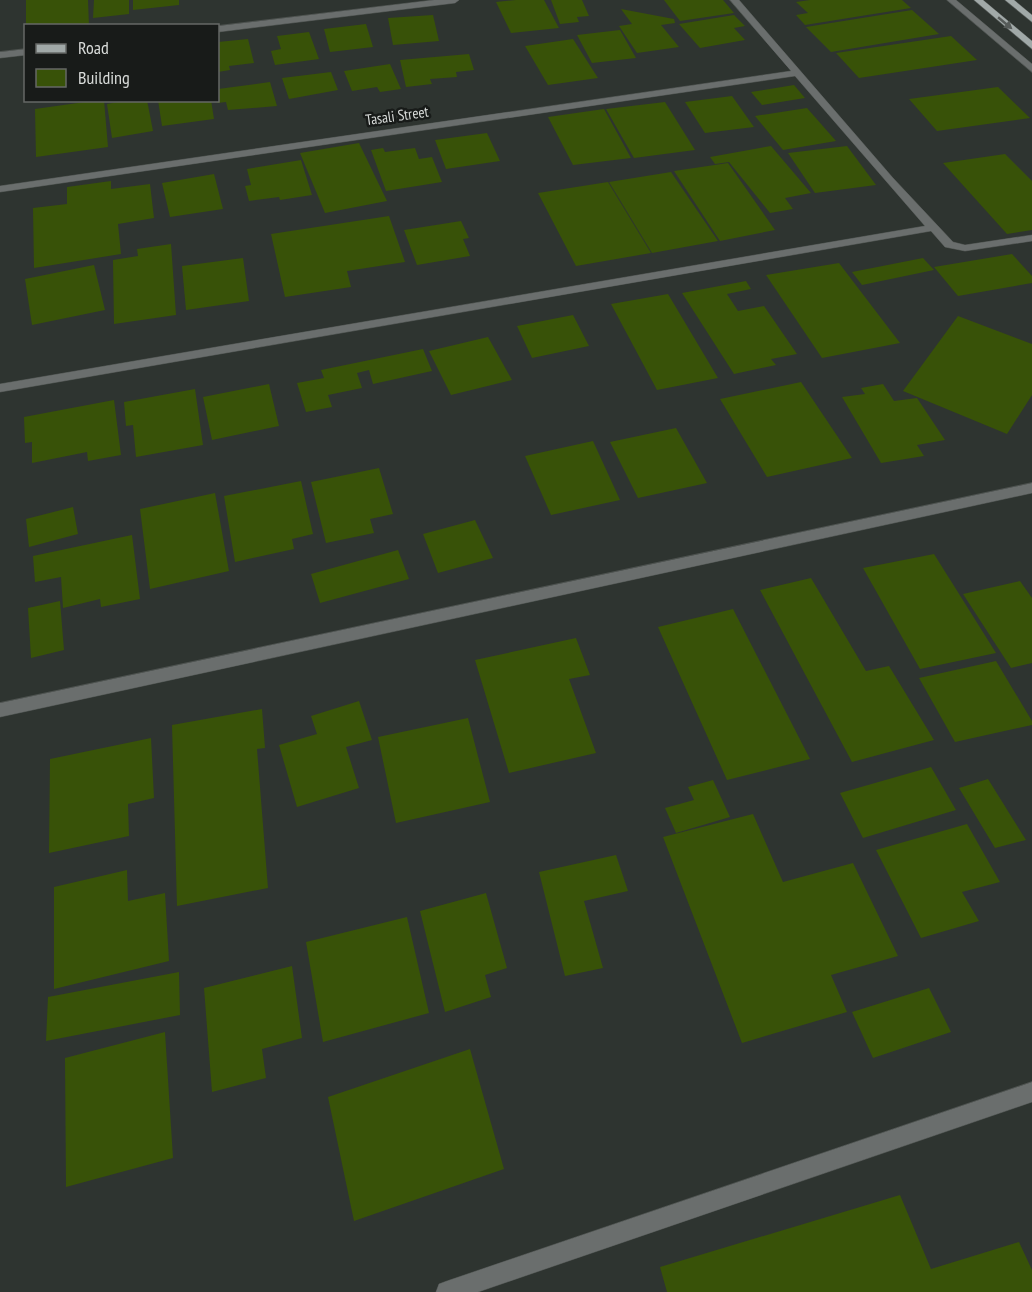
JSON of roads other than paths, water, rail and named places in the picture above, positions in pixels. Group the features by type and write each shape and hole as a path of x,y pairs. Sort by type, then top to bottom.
{"main road":[{"path":"978,0 1032,46"},
{"path":"1009,0 1032,19"}],"street":[{"path":"219,29 455,0"},
{"path":"734,0 949,245 956,248 1032,238"},
{"path":"951,0 1032,69"},
{"path":"0,55 24,52"},
{"name":"Tasali Street","path":"0,189 799,73"},
{"path":"0,388 932,228"},
{"path":"0,710 1032,488"},
{"path":"447,1292 1032,1092"}]}
